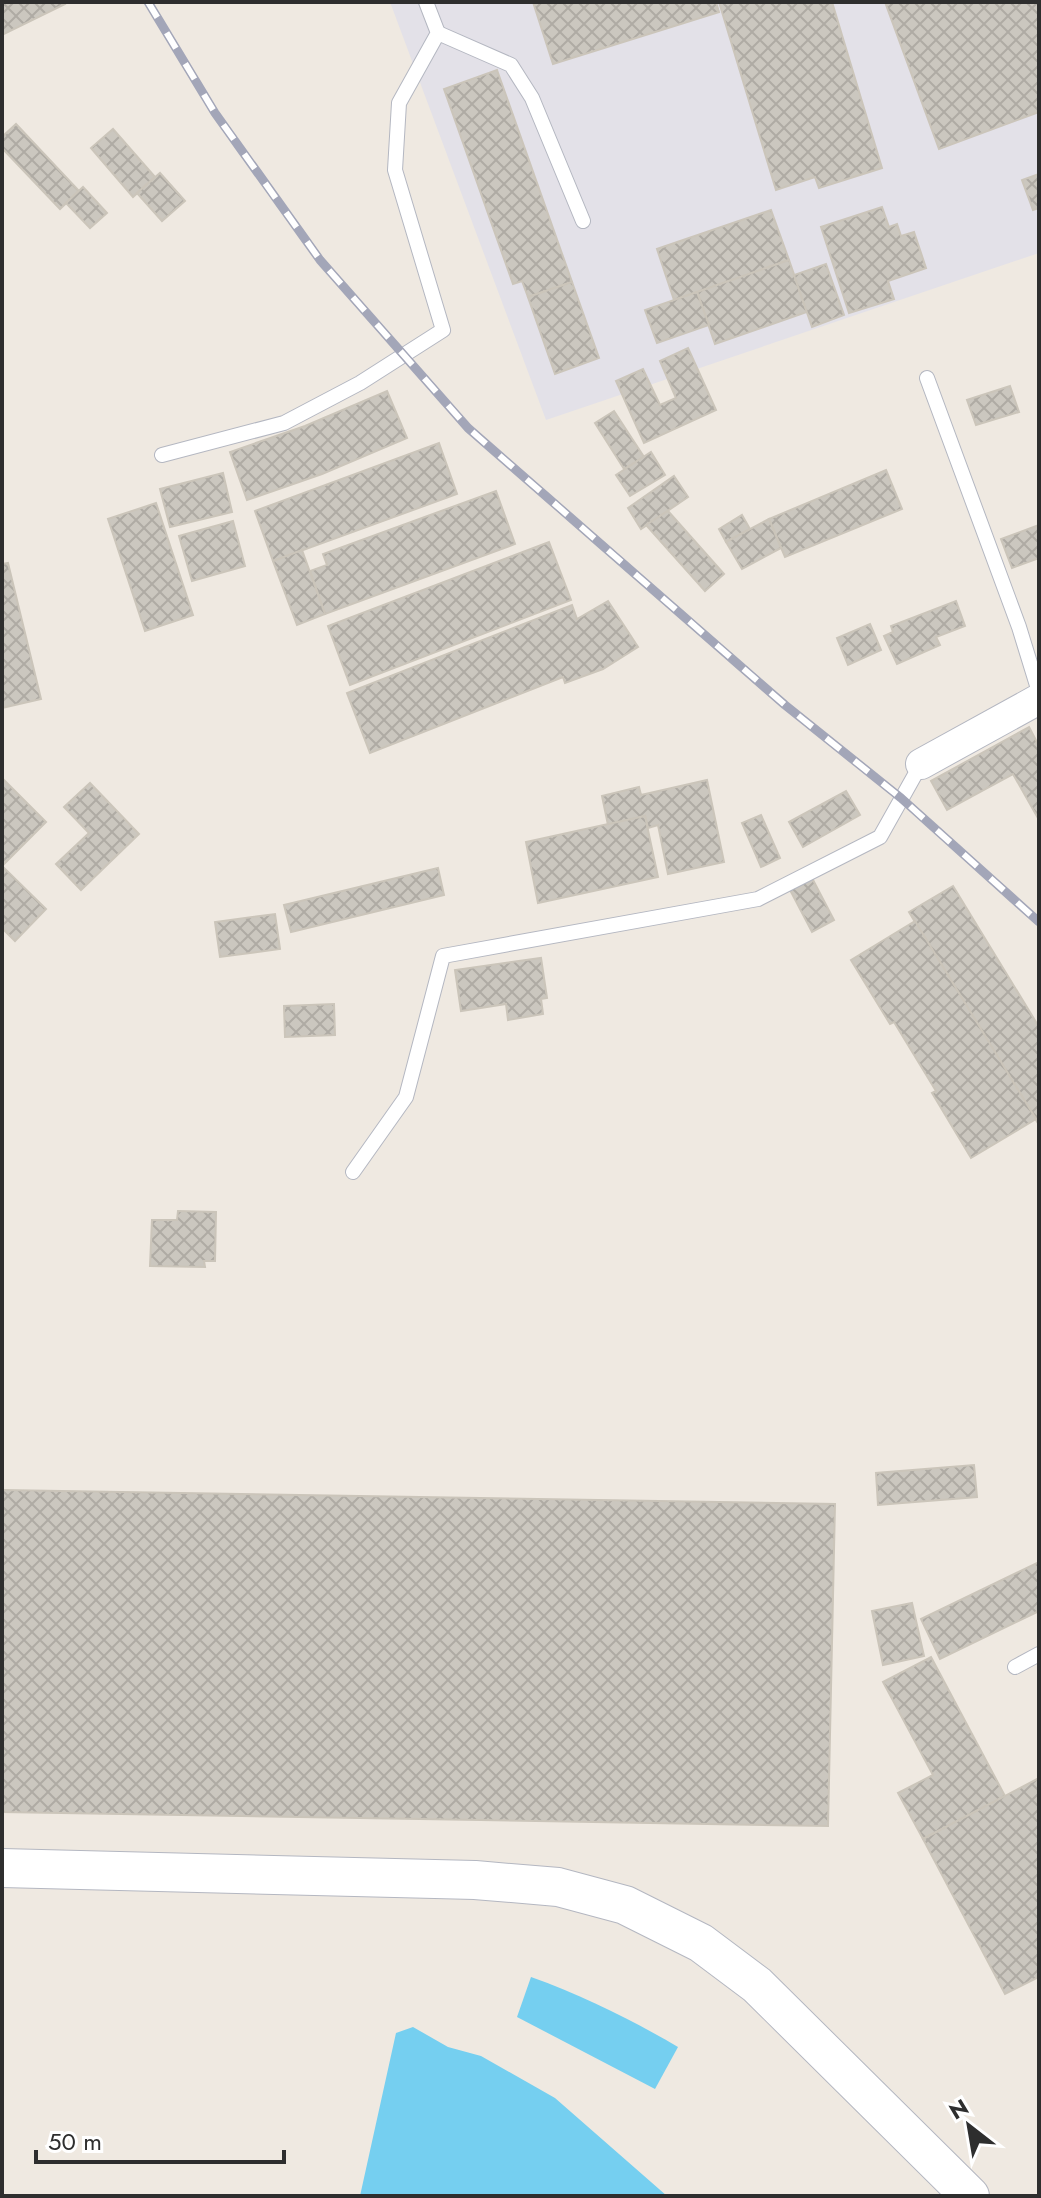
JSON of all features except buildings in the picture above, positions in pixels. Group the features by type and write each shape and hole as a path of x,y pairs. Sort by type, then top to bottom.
{"street":[{"path":"921,764 1039,699"},
{"path":"2,1868 475,1880 558,1887 625,1905 701,1943 757,1985 970,2196"}],"lane":[{"path":"426,2 438,33 511,65 532,98 583,221"},
{"path":"162,455 284,423 360,383 443,330 395,170 399,103 438,33"},
{"path":"927,378 1019,627 1039,692"},
{"path":"353,1172 406,1097 443,956 758,899 880,837 921,764"},
{"path":"1015,1667 1039,1654"}],"shaded area":[{"path":"390,2 1039,2 1039,253 546,420"}],"water":[{"path":"531,1977 606,2009 678,2047 655,2089 517,2017"},
{"path":"413,2027 448,2047 481,2056 555,2098 667,2196 360,2196 396,2033"}],"railway":[{"path":"148,2 215,113 320,260 468,428 785,705 901,798 1039,922"}]}
